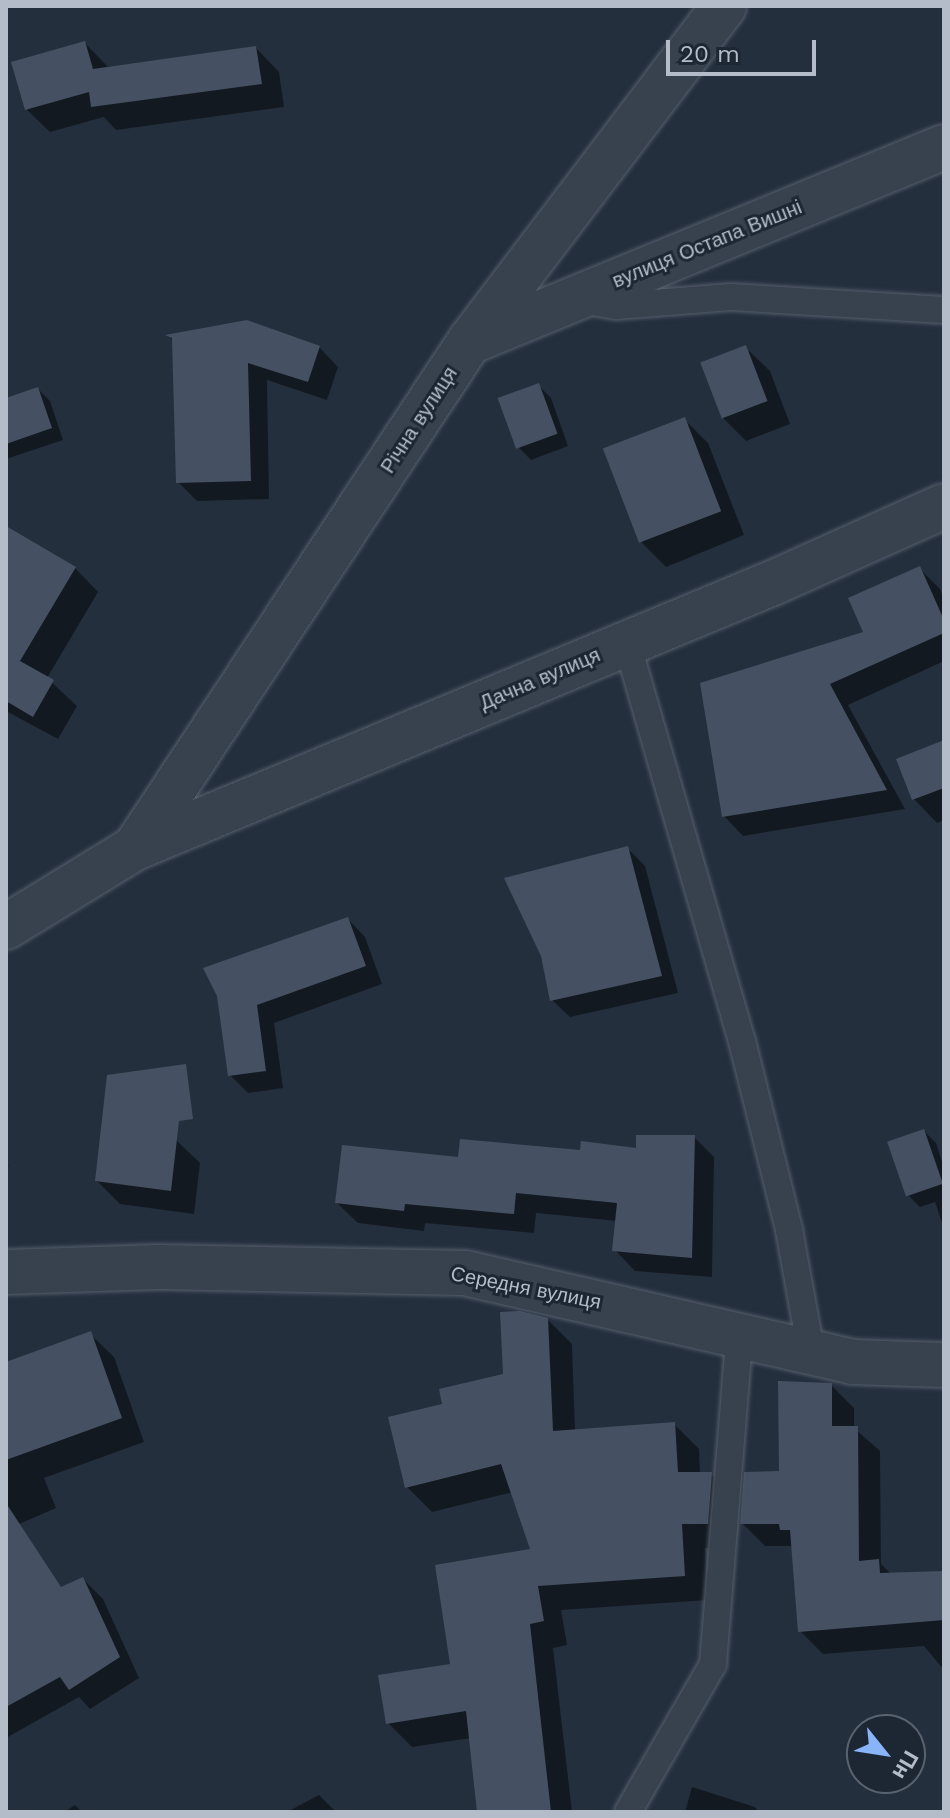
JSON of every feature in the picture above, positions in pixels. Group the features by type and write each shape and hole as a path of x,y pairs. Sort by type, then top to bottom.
{"street":[{"name":"Річна вулиця","path":"135,848 470,341 724,6"},
{"name":"вулиця Остапа Вишні","path":"470,341 944,147"},
{"name":"Дачна вулиця","path":"135,848 627,643 944,506"},
{"path":"6,927 135,848"},
{"name":"Середня вулиця","path":"6,1272 158,1267 465,1273 853,1362 944,1365"}],"lane":[{"path":"574,298 616,306 731,297 944,310"},
{"path":"627,643 742,1041 789,1230 811,1351"},
{"path":"628,1812 713,1664 739,1338"}],"building":[{"path":"85,41 93,69 256,46 262,84 91,107 89,92 25,110 11,62"},
{"path":"247,320 320,346 308,382 248,363 251,481 176,483 172,338 165,335"},
{"path":"746,345 768,401 722,419 700,363"},
{"path":"539,383 557,434 516,449 498,398"},
{"path":"38,387 52,428 6,444 6,398"},
{"path":"685,417 721,511 639,543 603,449"},
{"path":"6,526 76,567 20,661 54,680 33,717 6,701"},
{"path":"920,566 944,620 944,633 830,684 887,790 722,817 700,683 863,632 848,598"},
{"path":"944,740 944,788 912,800 896,759"},
{"path":"628,846 662,976 550,1001 541,956 504,878"},
{"path":"348,917 366,966 257,1005 266,1071 228,1076 217,996 203,968"},
{"path":"186,1064 193,1119 179,1121 171,1191 95,1181 107,1075"},
{"path":"924,1129 943,1184 906,1197 887,1142"},
{"path":"636,1135 695,1135 692,1258 612,1251 617,1203 516,1193 514,1214 405,1204 404,1211 335,1203 342,1145 458,1157 460,1139 580,1150 581,1141 636,1148"},
{"path":"520,1311 548,1318 553,1431 675,1422 678,1472 712,1472 708,1524 682,1524 685,1576 538,1586 544,1621 530,1624 551,1812 477,1812 466,1711 386,1724 378,1675 450,1664 435,1565 530,1549 501,1464 405,1488 388,1417 442,1404 439,1389 503,1374 500,1312"},
{"path":"91,1331 122,1418 6,1460 6,1362"},
{"path":"778,1381 832,1383 832,1426 858,1426 859,1561 879,1559 880,1573 944,1571 944,1620 798,1632 790,1530 780,1530 779,1524 740,1524 744,1472 779,1471"},
{"path":"6,1503 61,1587 83,1577 120,1657 69,1690 60,1677 6,1707"}]}
